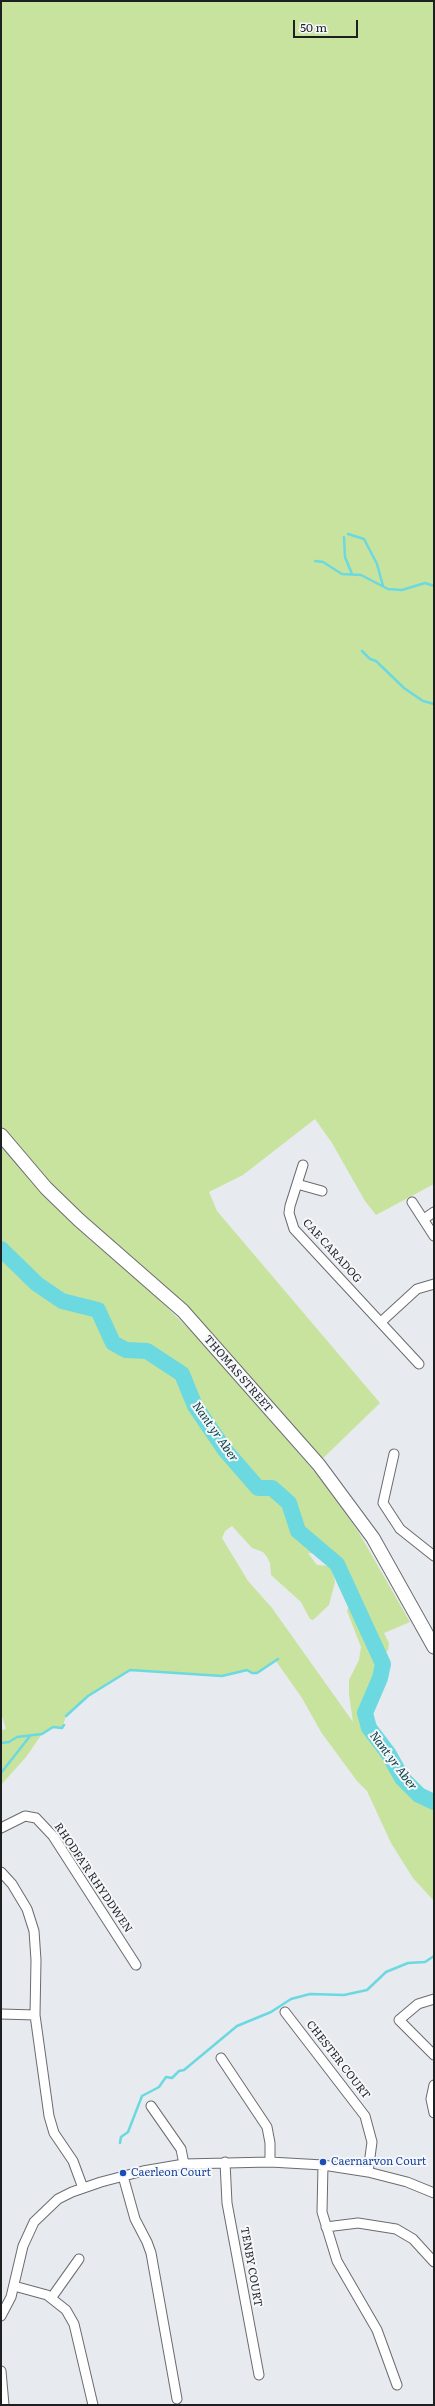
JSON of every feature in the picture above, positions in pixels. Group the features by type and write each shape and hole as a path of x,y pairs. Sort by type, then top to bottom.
{"main road":[{"name":"THOMAS STREET","path":"1,1136 46,1188 79,1220 183,1312 319,1465 373,1538 434,1647"}],"street":[{"name":"CAE CARADOG","path":"303,1165 289,1213 294,1229 419,1364"},
{"path":"297,1184 322,1191"},
{"path":"412,1202 434,1236"},
{"path":"424,1219 434,1212"},
{"path":"381,1322 417,1288 434,1284"},
{"path":"394,1454 383,1503 400,1529 434,1556"},
{"name":"RHODFA'R RHYDDWEN","path":"1,1828 25,1816 36,1818 53,1836 136,1965"},
{"path":"1,1872 12,1884 27,1909 34,1931 36,1960 35,2015 51,2124 60,2144 73,2161 83,2188"},
{"path":"434,1999 418,2004 399,2020 434,2055"},
{"name":"CHESTER COURT","path":"285,2012 352,2096 365,2116 372,2142 368,2172"},
{"path":"1,2014 35,2015"},
{"path":"221,2058 267,2127 270,2143 270,2162"},
{"path":"434,2085 431,2099 434,2113"},
{"path":"151,2106 181,2149 184,2164"},
{"name":"TENBY COURT","path":"225,2162 227,2203 259,2375"},
{"path":"1,2316 8,2305 23,2246 34,2222 58,2199 83,2188 123,2176 184,2164 270,2162 323,2165 368,2172 407,2182 434,2193"},
{"path":"323,2165 321,2200 326,2227 342,2272 377,2330 397,2385"},
{"path":"123,2176 134,2219 147,2242 151,2253 177,2399"},
{"path":"326,2227 358,2223 396,2229 413,2240 434,2262"},
{"path":"52,2297 79,2259"},
{"path":"14,2286 52,2297 66,2310 74,2324 93,2405"},
{"path":"1,2371 4,2405"}],"green space":[{"path":"1,1 434,1 434,1184 376,1215 365,1201 332,1143 315,1119 243,1175 209,1192 217,1211 380,1403 315,1466 204,1345 326,1485 359,1533 410,1622 384,1633 389,1643 388,1650 381,1658 383,1664 380,1678 365,1713 369,1728 388,1753 402,1778 419,1795 434,1802 434,1901 413,1878 391,1843 367,1791 357,1781 321,1732 302,1698 276,1661 257,1673 252,1673 247,1670 222,1676 130,1670 88,1696 66,1716 62,1728 53,1728 42,1734 26,1757 1,1785 1,1730 6,1729 1,1713 1,1146 47,1199 90,1240 141,1282 201,1341 162,1298 1,1141","holes":["232,1526 252,1548 263,1552 270,1563 271,1575 301,1602 310,1619 313,1620 329,1605 335,1582 331,1566 317,1565 308,1553 325,1554 337,1564 352,1595 347,1611 361,1647 359,1660 349,1680 349,1694 353,1722 272,1608 248,1581 222,1538 225,1531"]}],"waterway":[{"path":"348,534 364,539 377,564 383,586"},
{"path":"344,537 345,557 352,574"},
{"path":"315,561 323,562 342,574 361,575 388,589 402,590 425,583 434,586"},
{"path":"362,651 370,659 376,661 404,688 423,701 434,704"},
{"name":"Nant yr Aber","path":"1,1249 37,1284 62,1301 98,1310 113,1343 126,1350 147,1351 182,1374 195,1406 225,1450 258,1488 272,1488 289,1503 298,1531 337,1564 383,1664 380,1678 365,1713 369,1728 388,1753 402,1778 419,1795 434,1802"},
{"path":"66,1716 88,1696 130,1670 222,1676 247,1670 252,1673 257,1673 278,1659"},
{"path":"1,1743 9,1742 17,1737 42,1734 53,1727 62,1728 64,1725"},
{"path":"1,1773 30,1736"},
{"path":"120,2143 121,2137 128,2132 142,2096 159,2087 166,2077 172,2078 179,2071 184,2070 237,2026 271,2012 291,1999 310,1994 344,1995 367,1990 386,1972 408,1963 425,1962 434,1956"}],"place":[{"name":"Caernarvon Court","path":"323,2162"},
{"name":"Caerleon Court","path":"123,2173"}]}
